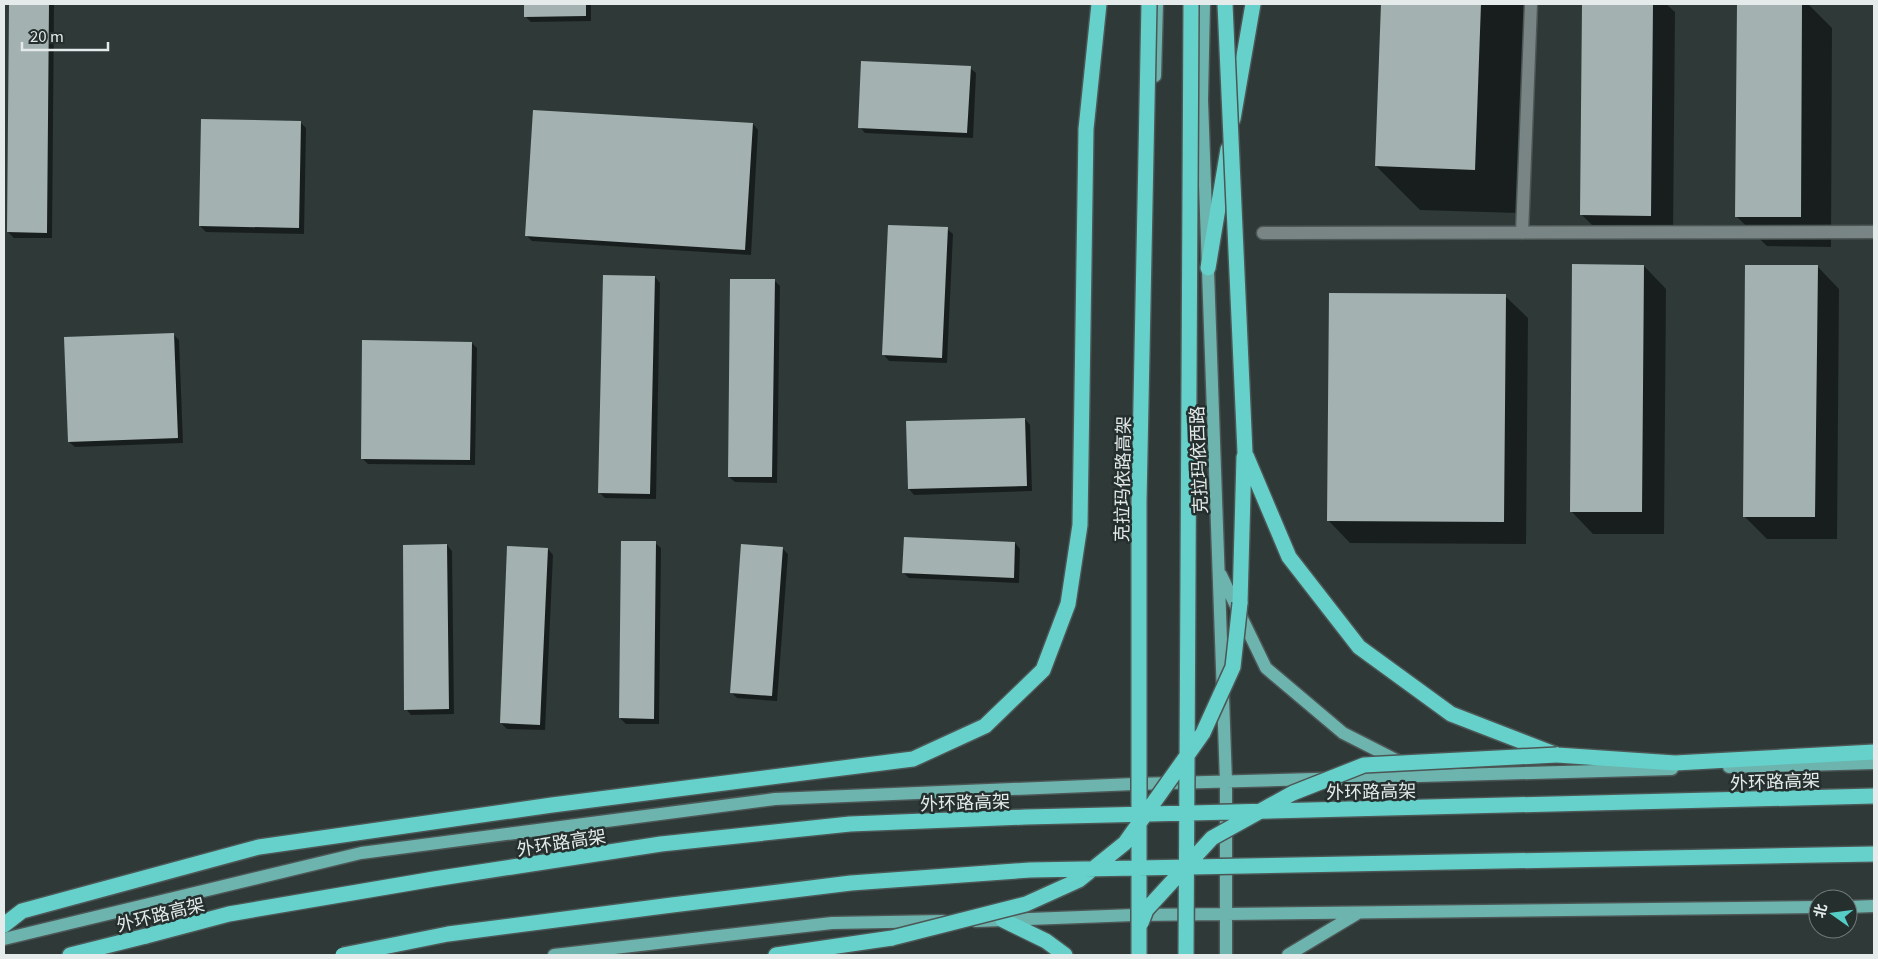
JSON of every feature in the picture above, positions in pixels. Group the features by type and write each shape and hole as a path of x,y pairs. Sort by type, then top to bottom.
{"highway":[{"path":"4,925 22,911 259,847 552,805 913,759 985,726 1043,670 1068,604 1080,524 1086,129 1099,4"},
{"name":"克拉玛依路高架","path":"1139,955 1139,502 1149,4"},
{"path":"1186,955 1191,4"},
{"path":"776,955 892,938 1026,904 1079,880 1125,843 1203,733 1233,667 1240,603 1245,453 1225,4"},
{"path":"1208,268 1253,4"},
{"path":"1245,453 1289,558 1359,647 1451,714 1557,754"},
{"path":"1131,955 1146,910 1212,838 1293,794 1364,765 1557,754 1675,763 1874,752"},
{"name":"外环路高架","path":"70,955 229,914 661,844 850,824 1026,817 1874,796"},
{"path":"343,955 448,934 672,905 851,883 1030,870 1874,854"},
{"path":"1003,920 1046,941 1065,955"}],"main road":[{"path":"1131,955 1134,915 1134,784 1157,4"},
{"name":"克拉玛依西路","path":"1204,4 1202,100 1226,782 1226,955"},
{"path":"1219,570 1266,668 1343,733 1429,776"},
{"path":"4,939 361,853 775,799 1134,784 1874,763"},
{"path":"1858,907 1874,906"},
{"path":"554,955 832,924 1134,915 1808,907"},
{"path":"1288,955 1359,913"}],"street":[{"path":"1522,232 1532,4"},
{"path":"1263,233 1874,232"}],"building":[{"path":"9,4 49,4 47,233 7,232"},
{"path":"524,4 586,4 586,16 524,17"},
{"path":"1381,4 1481,4 1475,170 1375,166"},
{"path":"1582,4 1653,4 1651,216 1580,215"},
{"path":"1737,4 1802,4 1801,217 1735,217"},
{"path":"861,61 971,66 967,133 858,128"},
{"path":"533,110 753,123 745,250 525,236"},
{"path":"201,119 301,121 299,228 199,226"},
{"path":"888,225 948,227 942,358 882,355"},
{"path":"1572,264 1644,265 1642,512 1570,512"},
{"path":"1745,265 1818,265 1815,517 1743,517"},
{"path":"603,275 655,276 650,494 598,493"},
{"path":"730,279 775,279 772,477 728,477"},
{"path":"1329,293 1506,294 1504,522 1327,521"},
{"path":"174,333 178,438 68,442 64,337"},
{"path":"362,340 472,342 470,460 361,459"},
{"path":"1025,418 1027,486 908,489 906,421"},
{"path":"904,537 1015,542 1014,578 902,573"},
{"path":"621,541 656,541 654,719 619,718"},
{"path":"447,544 449,709 404,710 403,545"},
{"path":"741,544 783,547 772,696 730,693"},
{"path":"507,546 548,548 540,725 500,723"}]}
